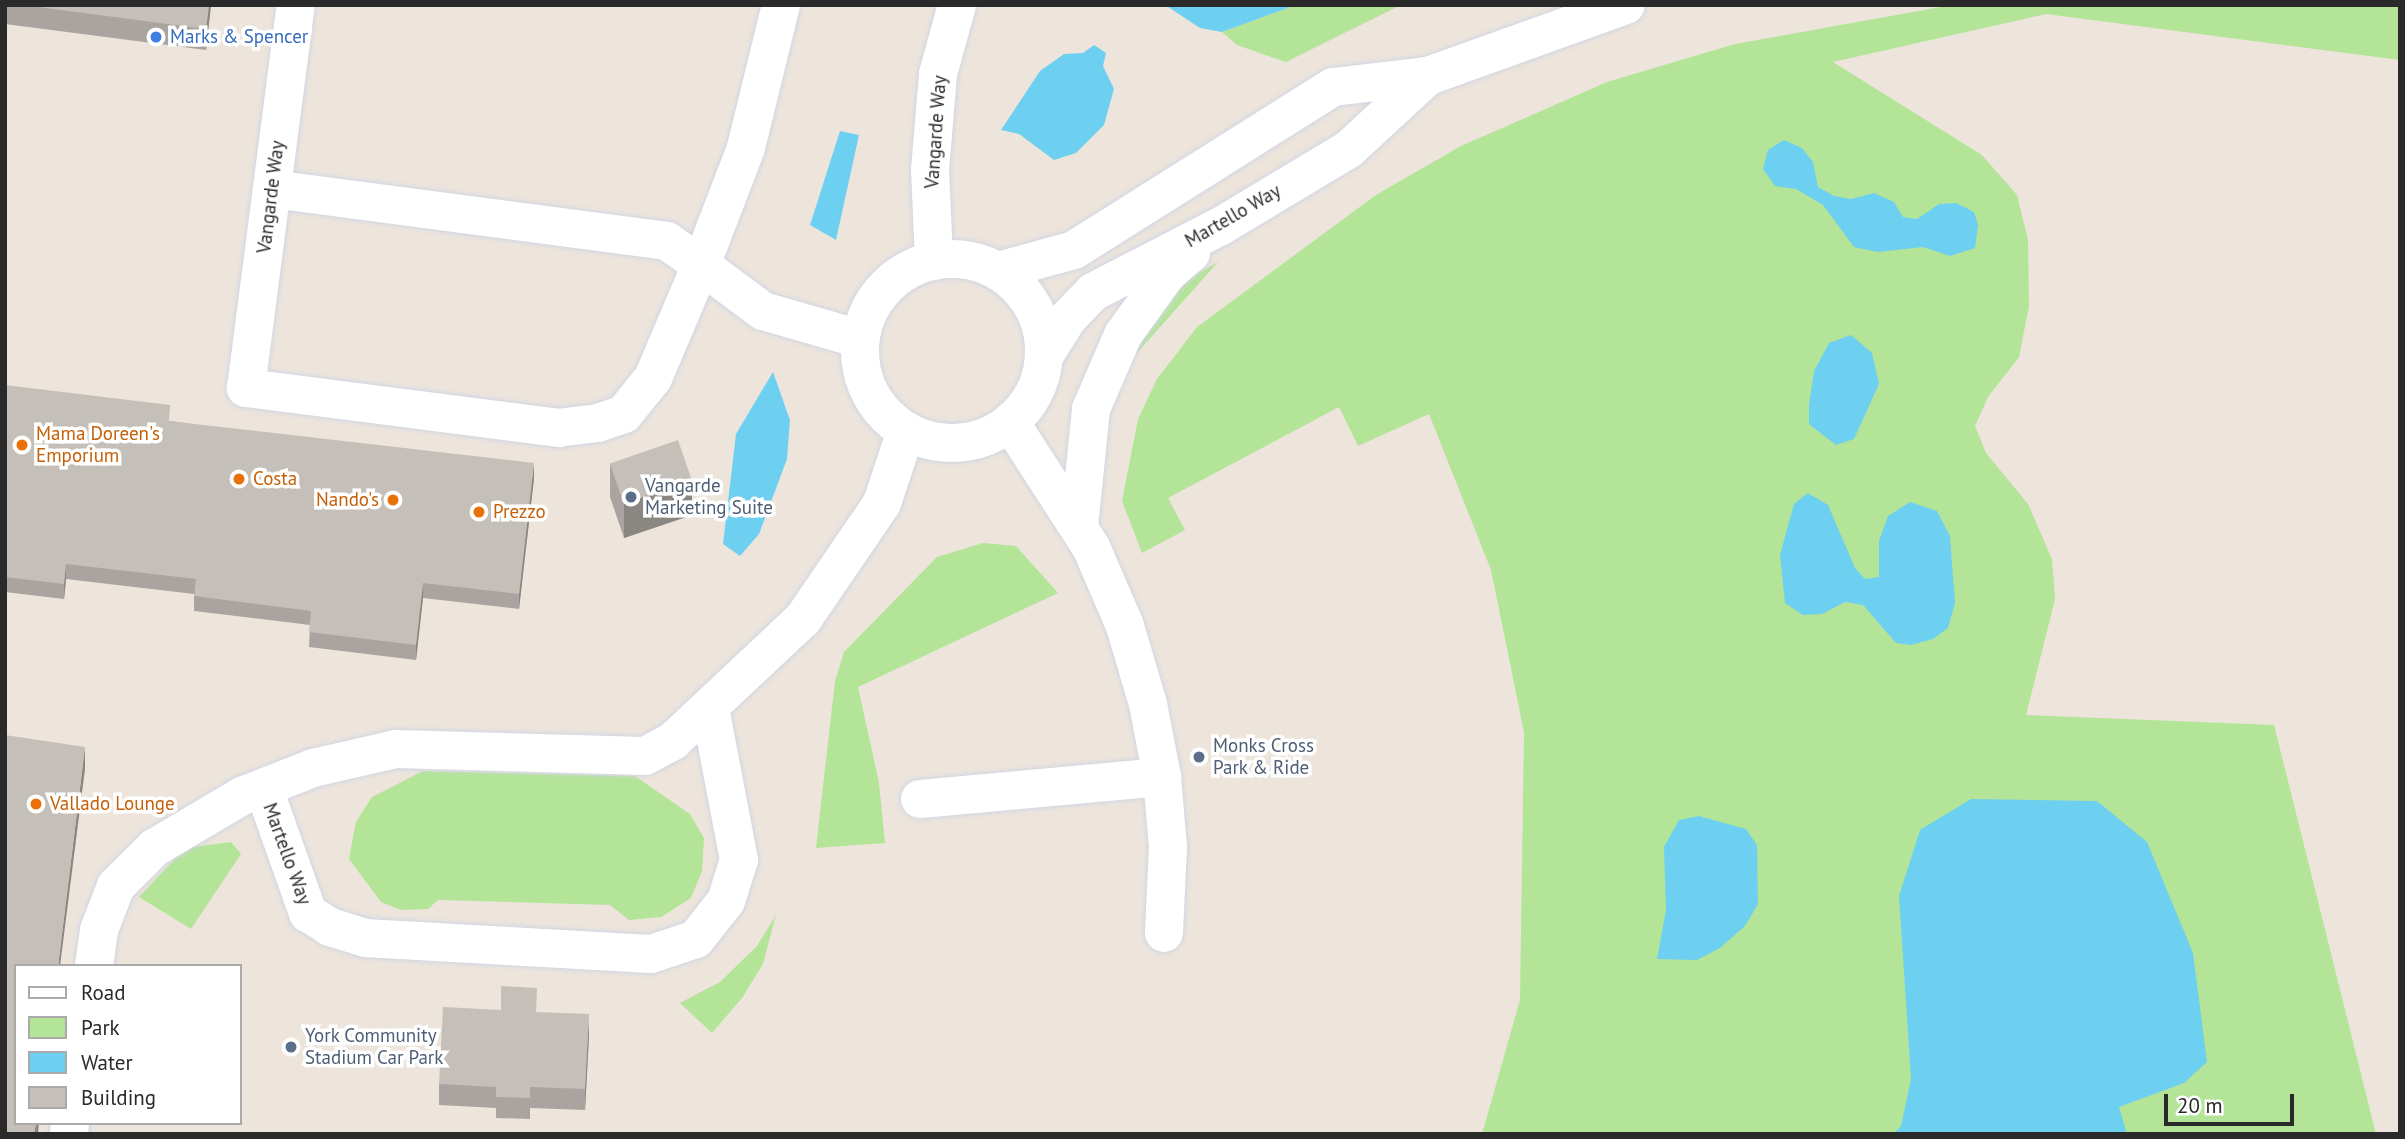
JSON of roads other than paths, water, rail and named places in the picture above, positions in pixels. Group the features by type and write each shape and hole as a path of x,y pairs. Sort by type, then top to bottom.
{"lane":[{"name":"Vangarde Way","path":"296,5 246,388 559,428 598,424 624,414 653,378 702,265"},
{"path":"702,265 746,148 781,5"},
{"name":"Vangarde Way","path":"934,261 930,170 936,101 939,74 957,5"},
{"name":"Martello Way","path":"998,271 1074,250 1333,87 1428,76 1626,5"},
{"name":"Martello Way","path":"1044,356 1068,318 1093,292 1221,226 1349,149 1428,76"},
{"path":"272,189 667,241 763,312 860,339"},
{"path":"1079,526 1091,409 1123,335 1167,274 1221,226"},
{"path":"967,260 998,271 1018,287 1032,307 1042,331 1044,356 1033,392 1010,422 986,436 959,443 931,441 905,431 884,414 869,392 860,339 869,312 885,288 907,270 934,261 967,260"},
{"path":"1010,422 1079,526 1125,626 1148,704 1162,776 1168,860 1164,933"},
{"name":"Martello Way","path":"710,708 739,860 726,901 696,939 651,954 365,938 330,927 308,913 264,789 313,768 396,749 645,756 673,741 803,619 882,503 905,431"},
{"path":"920,799 1162,776"},
{"path":"94,964 99,929 116,886 154,848 242,796 264,789"}],"water":[{"path":"1165,5 1296,5 1222,32 1200,28"},
{"path":"1094,45 1106,53 1103,66 1114,89 1104,125 1076,153 1054,160 1019,134 1001,130 1040,71 1064,54 1083,53"},
{"path":"840,131 859,135 836,240 810,225"},
{"path":"1784,140 1802,148 1813,162 1818,187 1834,196 1851,199 1874,193 1894,202 1903,217 1917,219 1939,204 1956,203 1974,212 1978,225 1975,248 1950,256 1923,247 1878,252 1854,247 1823,205 1796,189 1775,186 1763,169 1768,150"},
{"path":"1851,335 1872,353 1879,384 1854,439 1836,445 1809,424 1809,405 1814,371 1829,343"},
{"path":"773,372 790,420 787,459 759,534 740,556 723,544 736,434"},
{"path":"1808,493 1828,505 1855,568 1865,579 1879,577 1879,541 1888,516 1910,502 1937,511 1950,536 1955,603 1948,628 1933,639 1911,645 1896,643 1863,605 1845,602 1822,614 1803,615 1785,603 1780,555 1794,504"},
{"path":"1971,799 2097,801 2147,842 2193,953 2207,1062 2184,1083 2119,1107 2127,1134 1893,1134 1901,1126 1911,1079 1899,896 1920,830"},
{"path":"1699,816 1746,829 1757,845 1758,904 1745,926 1720,948 1697,960 1657,959 1666,910 1664,847 1679,820"}],"place":[{"name":"Marks & Spencer","path":"156,37"},
{"name":"Mama Doreen's Emporium","path":"22,445"},
{"name":"Costa","path":"239,479"},
{"name":"Vangarde Marketing Suite","path":"631,497"},
{"name":"Nando's","path":"393,500"},
{"name":"Prezzo","path":"479,512"},
{"name":"Monks Cross Park & Ride","path":"1199,757"},
{"name":"Vallado Lounge","path":"36,804"},
{"name":"York Community Stadium Car Park","path":"291,1047"}]}
